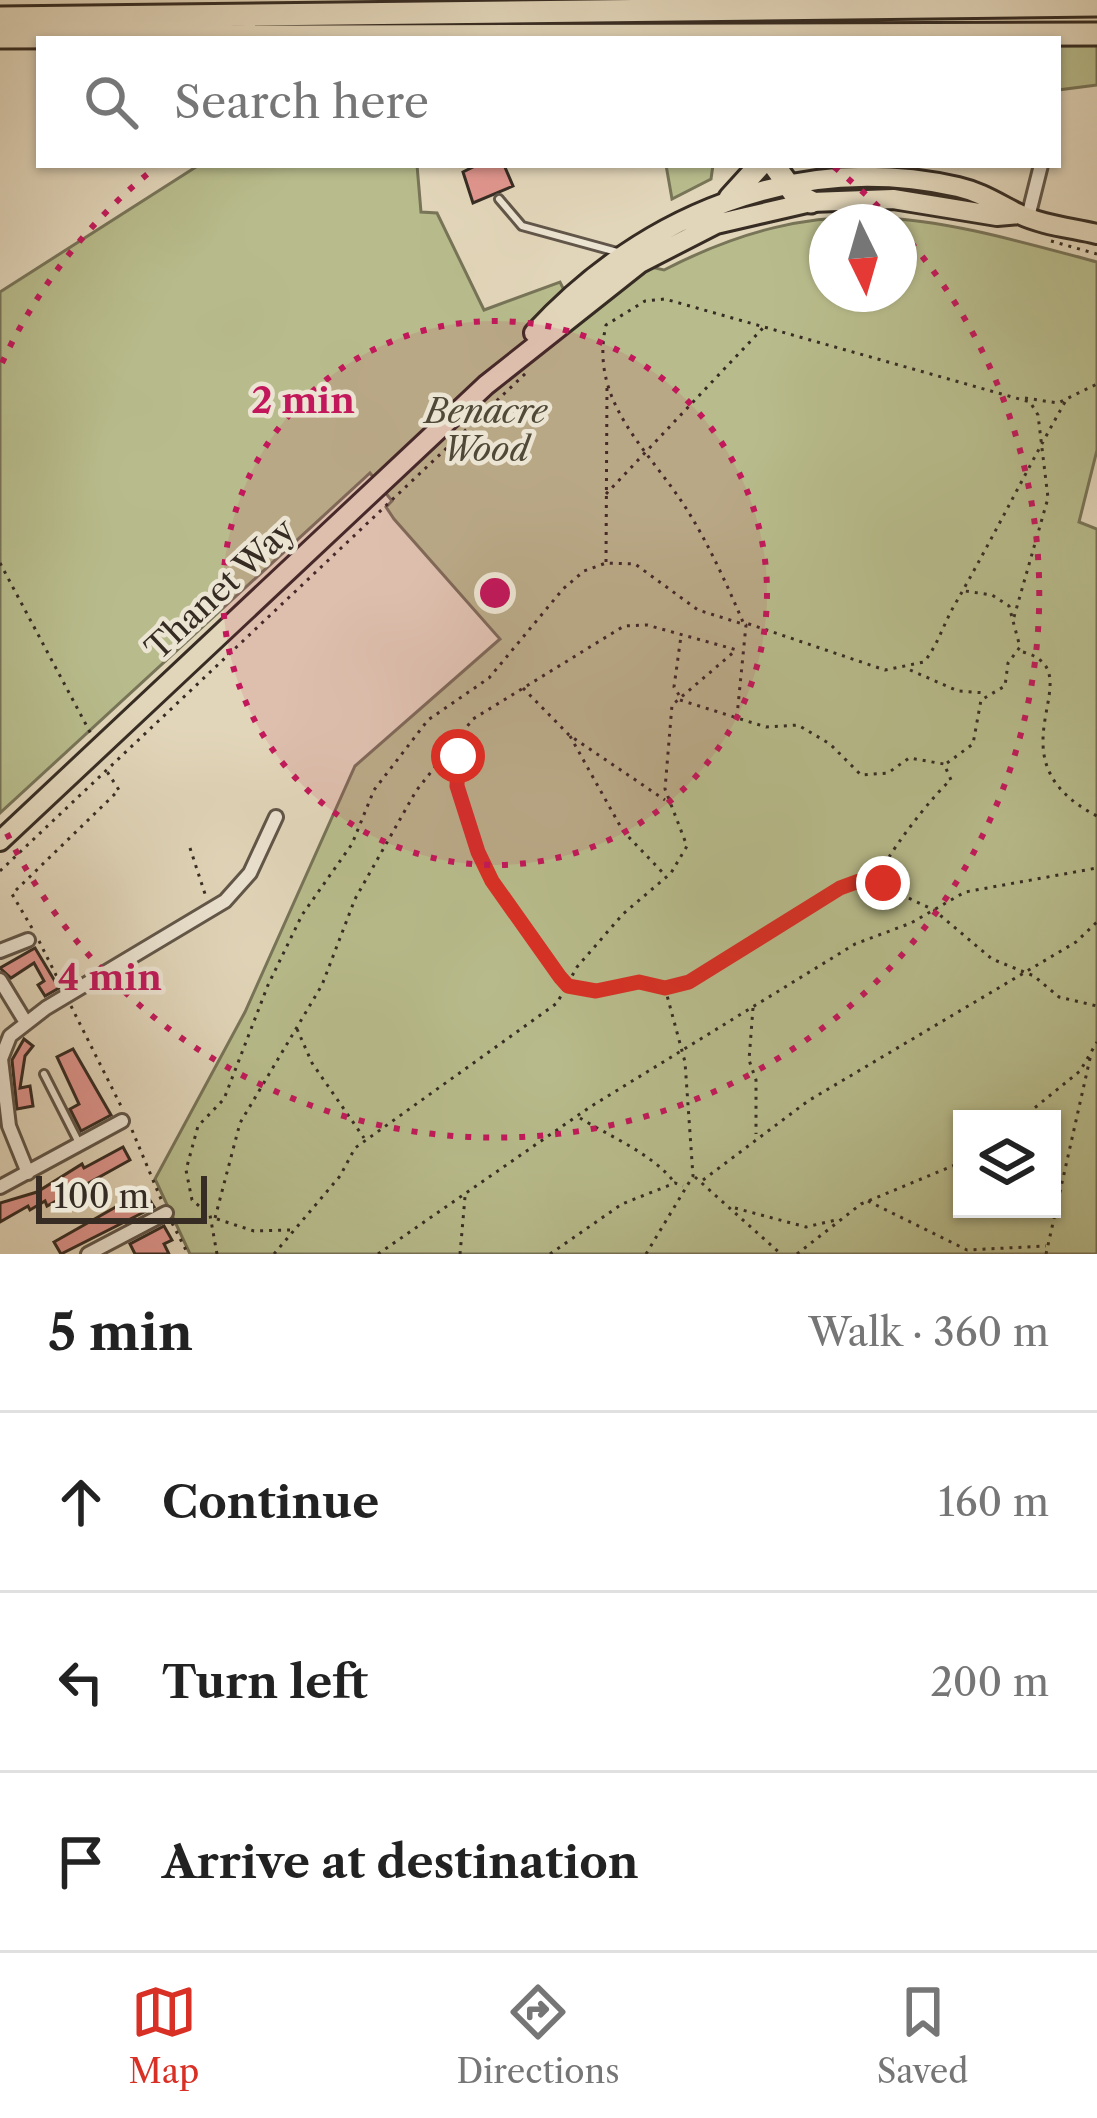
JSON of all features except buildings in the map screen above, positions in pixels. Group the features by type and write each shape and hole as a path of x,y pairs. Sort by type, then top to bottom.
{"highway":[{"path":"727,7 811,0"},
{"path":"0,18 1097,5"},
{"path":"349,34 363,36"},
{"path":"116,36 1097,34"},
{"path":"0,37 36,37"},
{"path":"730,199 757,168"},
{"path":"776,168 786,185 811,202"}],"main road":[{"name":"Thanet Way","path":"486,385 560,304 620,254 664,226 730,199 786,185 860,178 966,189 1023,216 1097,235"},
{"name":"Thanet Way","path":"0,841 486,385 600,291 660,250 736,218 811,202 893,199 1023,216"}],"street":[{"path":"1023,216 1040,168"},
{"path":"28,1173 13,1143 1,1059 7,1042 25,1021 210,910 250,873 277,817"},
{"path":"0,951 28,940"},
{"path":"0,980 25,1021"},
{"path":"0,1187 122,1121"},
{"path":"88,1254 166,1213"},
{"path":"147,1223 155,1240"}],"lane":[{"path":"500,199 522,226 604,244 620,254"},
{"path":"44,1074 80,1144"}],"path":[{"path":"1046,239 1097,254"},
{"path":"737,716 738,650 746,625 688,510 616,411 600,361 605,325 645,301 665,299 1023,398 1065,402"},
{"path":"606,494 765,327"},
{"path":"0,871 533,366"},
{"path":"606,563 607,381"},
{"path":"908,669 924,662 937,646 1008,514 1039,443 1065,402 1097,384"},
{"path":"1019,652 1014,616 1048,498 1038,416 1023,398"},
{"path":"0,563 98,749"},
{"path":"291,1230 254,1231 212,1217 192,1200 186,1170 198,1126 224,1100 268,985 302,915 352,844 374,790 428,720 489,678 562,589 606,563 634,564 698,610 862,664 908,669 958,691 987,694 1005,686 1008,663 1019,652 1038,653"},
{"path":"963,591 1001,599 1014,616"},
{"path":"217,1254 212,1217 240,1123 328,973 355,899 395,823 473,718 624,626 647,625 738,650"},
{"path":"678,698 674,687 681,636"},
{"path":"274,1254 364,1140 466,1073 557,1003 598,941 667,877 687,850 669,803 668,722 678,698 738,650"},
{"path":"522,686 569,734 669,803"},
{"path":"678,698 766,727 798,725 830,744 860,775 888,773 909,758 944,764 974,744 980,733 976,712 987,694"},
{"path":"569,734 623,831 667,877"},
{"path":"457,737 457,786 478,852 492,881 568,986 596,991 653,982 665,988 706,974 772,926 840,888 878,882 934,910 992,959 1025,972 1059,997 1097,1006"},
{"path":"878,882 884,858 903,844 951,780 944,764"},
{"path":"1062,771 1070,797 1097,815"},
{"path":"190,848 210,910"},
{"path":"377,1254 577,1116 855,944 965,892 1097,868"},
{"path":"703,1180 756,1135 1076,942 1097,922"},
{"path":"665,988 684,1052 693,1176"},
{"path":"753,1005 749,1060 756,1081 756,1135"},
{"path":"296,1028 312,1063 364,1140"},
{"path":"1032,1110 1069,1080 1097,1042"},
{"path":"1046,1254 1091,1054"},
{"path":"577,1116 613,1142 637,1149 682,1186"},
{"path":"797,1254 868,1201 953,1166"},
{"path":"693,1176 703,1180 781,1254"},
{"path":"646,1254 682,1186 693,1176"},
{"path":"550,1254 622,1204 675,1183"},
{"path":"460,1254 466,1194"},
{"path":"868,1201 968,1250 1048,1246"},
{"path":"734,1208 806,1227 838,1220"}],"green space":[{"path":"1061,43 1097,43 1097,85 1061,90"},
{"name":"Benacre Wood","path":"194,168 417,168 421,212 437,213 484,310 560,282 580,322 651,267 664,270 723,244 809,222 809,312 917,312 917,222 982,232 1097,262 1097,450 1079,522 1097,529 1097,1254 190,1254 155,1179 245,1012 355,766 500,639 394,519 386,507 392,501 370,473 0,813 0,292"},
{"path":"667,168 713,168 711,179 672,199"}],"route":[{"path":"458,756 456,778 465,816 492,881 560,977 578,989 603,990 639,982 665,988 689,982 772,926 840,888 859,881 883,883"}]}
